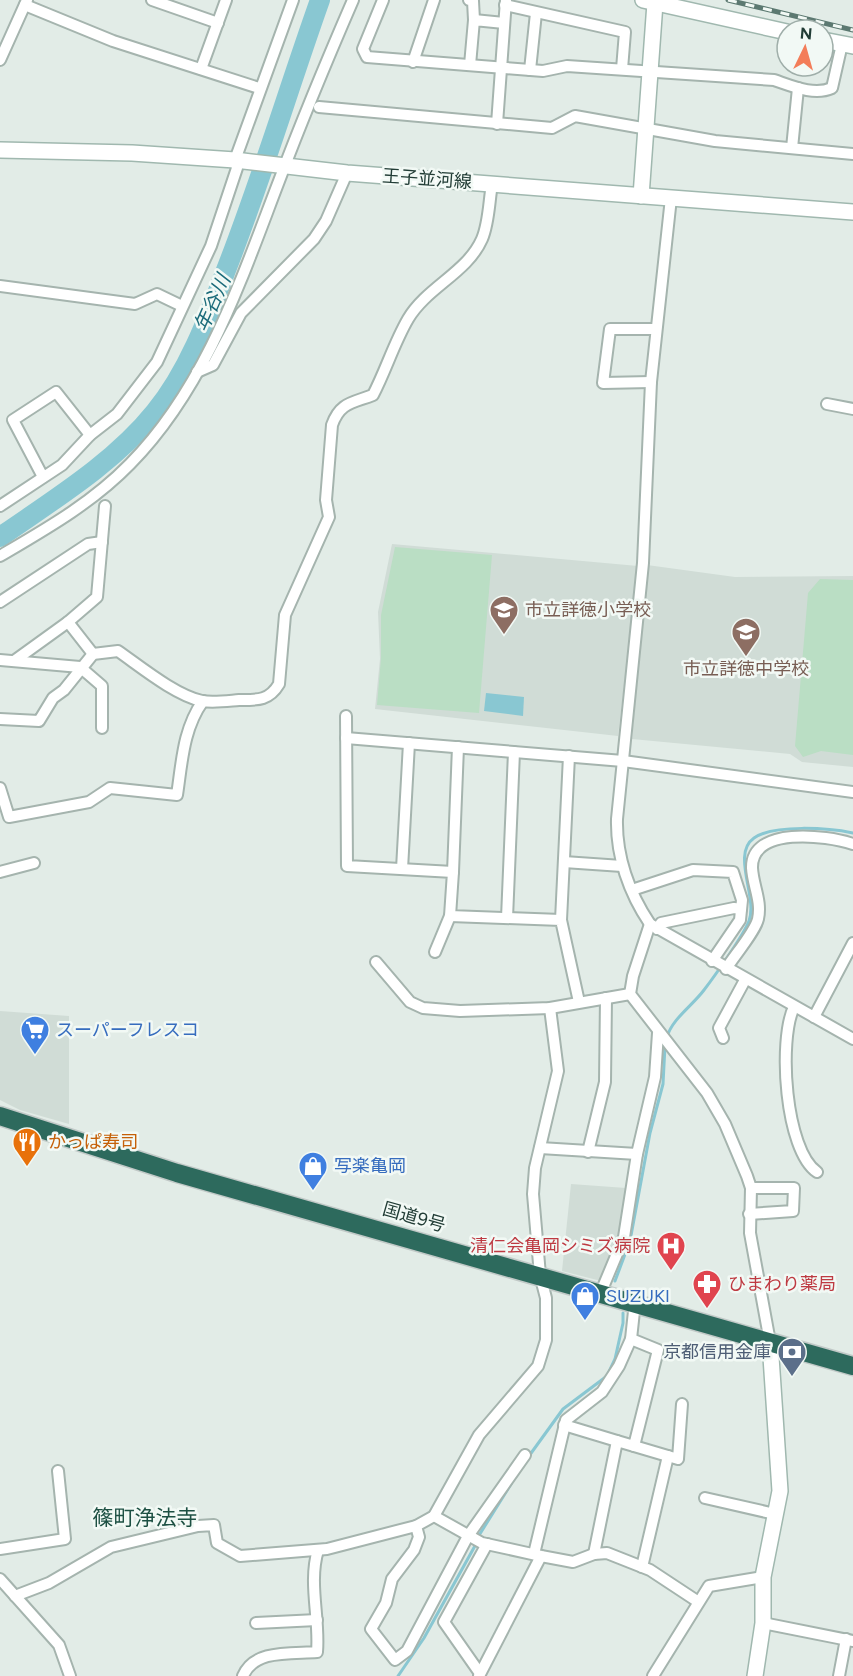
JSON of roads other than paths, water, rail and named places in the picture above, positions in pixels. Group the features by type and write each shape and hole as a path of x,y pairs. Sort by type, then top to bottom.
{"highway":[{"name":"国道9号","path":"0,1116 177,1173 602,1292 853,1366"}],"main road":[{"path":"641,196 650,71 649,1 775,29"},
{"name":"王子並河線","path":"0,150 132,153 240,161 347,173 853,212"},
{"path":"755,1676 763,1623 763,1577 780,1491 770,1342"}],"street":[{"path":"152,0 218,23"},
{"path":"201,69 226,0"},
{"path":"0,506 62,465 90,435 117,414 157,362 211,246 240,161 259,88 293,0"},
{"path":"0,556 85,504 130,464 175,406 226,320 282,166 353,0"},
{"path":"383,0 363,49 366,57 543,71 567,66 774,80 798,88 824,92 832,88 848,45"},
{"path":"412,62 434,0"},
{"path":"469,0 472,1 474,20 470,65"},
{"path":"0,60 26,2 113,41 259,88"},
{"path":"497,124 505,3 536,13 625,32 622,69"},
{"path":"530,70 536,13"},
{"path":"474,20 504,23"},
{"path":"792,148 798,88"},
{"path":"319,108 552,128 575,116 716,141 853,154"},
{"path":"196,372 213,364 241,313 314,239 326,221 347,173"},
{"path":"0,719 39,722 53,698 64,690 80,667 93,654 118,651 170,685 203,701 262,700 273,693 279,684 285,615 329,518 326,500 332,425 336,414 343,405 373,395 407,319 423,297 457,272 477,248 483,236 492,184"},
{"path":"672,198 651,382 643,563 617,837 622,866 632,890 653,927 853,1039"},
{"path":"0,286 135,304 157,294 182,306"},
{"path":"651,382 603,383 610,330 656,329"},
{"path":"43,477 13,420 56,392 90,435"},
{"path":"827,404 853,410"},
{"path":"14,662 68,622 97,597 105,506"},
{"path":"0,602 88,544 102,542"},
{"path":"68,622 93,654"},
{"path":"0,660 80,667 102,686 102,728"},
{"path":"0,788 9,817 89,802 111,788 177,795 185,739 192,717 203,701"},
{"path":"346,716 347,866 453,872"},
{"path":"346,738 623,761 853,792"},
{"path":"402,869 409,743"},
{"path":"435,952 450,916 458,747"},
{"path":"507,918 514,752"},
{"path":"569,756 561,920 579,1002"},
{"path":"726,969 758,921 759,904 752,868 755,852 765,842 808,836 839,839 853,844"},
{"path":"564,862 622,866"},
{"path":"0,872 34,863"},
{"path":"632,890 693,870 733,872 742,900 740,920 712,961"},
{"path":"741,909 662,923 653,927 633,976 630,994 658,1033 707,1092 725,1124 751,1188 749,1214 757,1276 770,1342"},
{"path":"450,916 561,920"},
{"path":"814,1017 853,943"},
{"path":"376,962 410,1002 423,1008 460,1011 550,1008 630,994"},
{"path":"723,1038 719,1028 745,980"},
{"path":"588,1152 605,1082 606,998"},
{"path":"794,1007 786,1036 791,1124 809,1166 817,1172"},
{"path":"15,1596 49,1583 111,1547 198,1526 214,1525 217,1543 240,1556 318,1550 416,1526 434,1516 479,1435 538,1366 546,1340 546,1298 540,1275 533,1194 540,1148 558,1071 550,1008"},
{"path":"602,1292 624,1237 637,1154 655,1077 658,1033"},
{"path":"540,1148 637,1154"},
{"path":"749,1214 793,1212 794,1188 751,1188"},
{"path":"487,1544 444,1622 479,1674 538,1555 566,1420 602,1392 619,1366 630,1339 635,1302"},
{"path":"630,1339 658,1350 634,1446"},
{"path":"564,1425 678,1459 682,1404"},
{"path":"594,1554 617,1441"},
{"path":"416,1526 419,1537 414,1550 392,1579 386,1603 371,1629 395,1660 407,1651 468,1536 525,1455"},
{"path":"642,1567 668,1456"},
{"path":"0,1549 65,1539 58,1471"},
{"path":"705,1498 775,1514"},
{"path":"434,1516 468,1536 487,1544 538,1555 573,1562 594,1554 607,1553 642,1567 697,1601"},
{"path":"243,1676 248,1664 263,1656 317,1652 317,1620 312,1569 318,1550"},
{"path":"653,1676 697,1601 709,1586 763,1577"},
{"path":"0,1579 59,1645 70,1676"},
{"path":"256,1623 317,1620"},
{"path":"763,1623 850,1640 839,1676"}],"water":[{"path":"486,693 524,697 523,716 484,711"}],"waterway":[{"name":"年谷川","path":"0,537 62,495 121,448 155,412 177,380 204,325 239,237 320,0"},
{"path":"667,1037 673,1024 699,996 746,928 751,911 745,854 754,838 788,829 853,833"},
{"path":"615,1281 630,1241 650,1133 663,1084 665,1046"},
{"path":"529,1456 563,1409 607,1376 615,1359 623,1313"},
{"path":"478,1537 511,1484"},
{"path":"398,1676 424,1638 476,1544"}],"railway":[{"path":"728,0 853,30"}],"place":[{"name":"市立詳徳小学校","path":"504,636"},
{"name":"市立詳徳中学校","path":"746,658"},
{"name":"スーパーフレスコ","path":"35,1056"},
{"name":"かっぱ寿司","path":"27,1168"},
{"name":"写楽亀岡","path":"313,1192"},
{"name":"清仁会亀岡シミズ病院","path":"671,1272"},
{"name":"ひまわり薬局","path":"707,1310"},
{"name":"SUZUKI","path":"585,1322"},
{"name":"京都信用金庫","path":"792,1378"}],"district":[{"name":"篠町浄法寺","path":"145,1517"}]}
